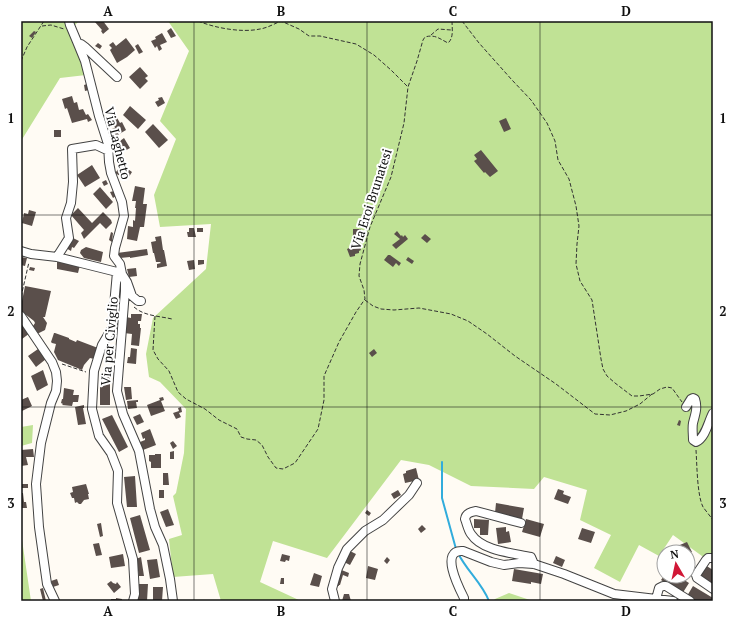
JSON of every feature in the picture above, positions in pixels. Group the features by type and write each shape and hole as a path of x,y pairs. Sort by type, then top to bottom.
{"street":[{"name":"Via Laghetto","path":"69,21 85,61 108,144 111,173 122,202 124,216 114,256 120,264 120,273"},
{"path":"78,44 85,47 117,77"},
{"path":"57,257 69,238 66,218 71,203 73,182 72,149 96,145 109,151"},
{"path":"21,251 31,254 57,257 120,273 127,282 132,296 141,301"},
{"path":"120,273 112,328 102,346 94,373 92,409 99,436 111,453 118,471 117,503 133,559 135,594 133,601"},
{"name":"Via per Civiglio","path":"120,273 125,282 125,291 116,391 123,414 139,451 150,508 155,527 163,545 173,601"},
{"path":"21,316 52,361 56,372 56,391 51,403 41,443 36,484 39,527 47,584 55,601"},
{"path":"686,407 691,399 695,399 696,409 693,424 693,440 696,442 702,437 713,413"},
{"path":"335,601 332,589 338,568 347,549 365,531 383,520 409,495 417,484"},
{"path":"520,523 476,511 465,516 470,533 478,542 488,548 531,557 534,564"},
{"path":"464,601 451,562 451,556 456,551 463,551 491,562 504,565 519,563 534,564 614,594 673,601"},
{"path":"713,558 708,558 696,574 697,578 713,588"},
{"path":"656,599 659,588 663,586 690,601"}],"path":[{"path":"21,61 27,47 44,21"},
{"path":"198,21 224,29 241,30 260,29 281,21 299,29 309,36 320,36 356,44 374,55 408,87"},
{"path":"430,35 448,43 452,36 452,21"},
{"path":"462,21 531,100 547,123 555,141 558,160 569,179 576,206 579,226 576,264 580,281 592,300 603,369 607,376 632,396 653,394"},
{"path":"42,26 51,25 67,30"},
{"path":"430,35 438,29 452,30"},
{"name":"Via Eroi Brunatesi","path":"365,299 364,290 359,276 360,264 370,227 390,176 404,122 408,87 418,61 423,40 425,37 430,35"},
{"path":"21,296 31,254"},
{"path":"172,319 155,316 153,350 158,359 169,371 178,392 186,399 205,409 219,420 237,429 241,437 256,440 262,446 276,468 282,469 295,463 318,429 324,400 324,376 339,342 365,299 373,306 381,309 394,310 419,308 450,314 468,321 595,414 610,415 626,411 640,404 660,389 667,387 672,388 686,407"},
{"path":"52,361 82,371 94,373"},
{"path":"696,442 699,492 703,507 713,520"}],"green space":[{"path":"21,21 79,21 74,26 86,75 60,78 21,141"},
{"path":"168,21 713,21 713,564 696,552 696,544 685,544 673,535 667,544 656,544 656,554 639,545 620,582 594,568 611,535 580,520 587,490 544,477 534,489 471,486 429,465 401,460 327,558 273,541 260,582 301,601 221,601 213,574 173,577 169,539 182,535 173,496 176,493 184,453 186,409 160,382 149,377 146,354 153,318 206,269 211,224 160,227 154,195 176,139 160,121 189,51"},
{"path":"33,425 32,443 21,446 21,427"},
{"path":"21,533 31,601 21,601"},
{"path":"509,593 533,601 493,601"}],"building":[{"path":"94,21 103,21 109,29 103,34 101,31 102,30"},
{"path":"171,28 176,36 171,38 167,31"},
{"path":"34,31 36,32 32,38 29,36"},
{"path":"162,33 167,42 160,45 162,49 159,51 157,46 155,48 151,41 156,39 155,37"},
{"path":"126,38 135,50 117,63 110,50 112,48 109,45 113,42 116,46"},
{"path":"98,43 102,46 100,49 95,46"},
{"path":"138,44 143,52 139,54 135,46"},
{"path":"140,67 148,76 145,78 148,81 140,89 129,77"},
{"path":"87,84 89,90 85,91 84,85"},
{"path":"72,96 74,103 77,102 79,110 83,109 86,115 88,114 92,120 88,122 87,119 72,123 62,99"},
{"path":"162,97 165,103 158,107 155,102 159,100 158,98"},
{"path":"130,106 146,120 138,129 123,115"},
{"path":"116,116 120,123 122,122 126,130 116,136 112,129 115,128 111,120"},
{"path":"506,118 511,129 504,132 499,121"},
{"path":"153,124 168,140 159,148 145,132"},
{"path":"54,130 61,130 61,137 54,137"},
{"path":"124,138 130,148 121,153 116,144"},
{"path":"113,150 119,150 119,154 113,154"},
{"path":"481,150 498,171 490,177 485,172 484,173 474,161 477,159 474,155"},
{"path":"92,165 100,178 85,187 77,175"},
{"path":"122,165 132,172 127,180 115,173"},
{"path":"106,180 108,184 104,186 102,182"},
{"path":"135,186 145,188 143,204 147,204 144,227 140,227 137,241 127,239 128,226 133,227 133,220 135,221 136,201 132,201"},
{"path":"100,187 113,202 106,209 93,194"},
{"path":"114,191 116,196 113,198 110,192"},
{"path":"78,208 92,223 103,212 112,223 106,229 100,223 84,239 81,233 84,230 71,215"},
{"path":"29,210 36,212 32,226 22,223 24,213 28,214"},
{"path":"189,228 194,228 196,237 188,237 187,232 189,232"},
{"path":"197,228 203,228 203,232 197,232"},
{"path":"353,229 361,229 362,240 353,240"},
{"path":"397,231 401,236 402,235 403,237 405,235 408,239 396,249 392,245 400,239 394,234"},
{"path":"111,232 113,233 112,242 109,240"},
{"path":"425,234 431,239 427,243 421,238"},
{"path":"161,236 167,266 157,268 157,264 161,263 156,262 151,242 156,241 155,237"},
{"path":"71,237 79,241 74,248 72,247 71,251 66,248"},
{"path":"359,243 361,250 359,253 355,254 355,256 350,257 347,249"},
{"path":"86,247 103,252 101,262 84,258 80,253 81,250"},
{"path":"147,249 148,255 130,258 120,258 117,253"},
{"path":"388,255 401,263 399,266 396,263 393,267 384,260"},
{"path":"21,257 27,258 25,266 21,265"},
{"path":"408,257 414,261 412,264 406,260"},
{"path":"57,260 80,265 78,273 57,269"},
{"path":"194,260 195,269 189,270 187,261"},
{"path":"198,260 204,260 204,264 198,265"},
{"path":"30,267 35,268 34,271 29,270"},
{"path":"136,268 137,276 129,277 127,269"},
{"path":"25,286 51,291 45,317 43,317 47,323 45,330 39,333 33,326 35,323 34,321 21,311"},
{"path":"131,314 142,314 141,321 138,321 141,328 139,346 131,345 132,334 124,333 126,317 131,318"},
{"path":"21,321 30,333 22,339 21,338"},
{"path":"54,333 76,342 77,340 98,348 94,359 90,358 82,370 58,360 54,352 56,344 51,342"},
{"path":"131,348 137,349 136,364 127,363 128,357 130,357"},
{"path":"38,349 46,359 36,367 28,356"},
{"path":"374,349 377,353 372,357 369,353"},
{"path":"43,370 48,385 37,391 31,376"},
{"path":"100,375 110,375 110,405 100,405"},
{"path":"124,387 131,387 132,399 126,400"},
{"path":"64,388 74,390 73,395 79,395 78,402 73,402 72,406 62,405 63,404 61,403"},
{"path":"28,397 32,406 22,411 21,400"},
{"path":"163,397 164,400 161,401 165,411 151,416 147,405 160,400 159,398"},
{"path":"138,400 138,402 136,402 137,408 128,409 127,401"},
{"path":"84,405 83,408 86,424 78,425 75,407"},
{"path":"181,407 182,412 179,413 181,417 176,419 173,413 179,411 178,408"},
{"path":"140,414 144,422 137,425 133,417"},
{"path":"112,415 128,447 119,452 102,419"},
{"path":"679,420 681,421 680,426 677,425"},
{"path":"150,429 156,445 143,450 140,442 145,440 145,438 143,439 141,433"},
{"path":"173,441 177,446 173,449 170,443"},
{"path":"33,449 34,457 26,457 28,465 21,466 21,450"},
{"path":"174,451 174,459 170,459 170,452"},
{"path":"161,454 161,468 151,468 149,455"},
{"path":"416,468 419,480 405,483 403,474 406,473 406,471"},
{"path":"163,473 168,473 169,485 163,485"},
{"path":"135,476 137,507 127,507 124,477"},
{"path":"21,484 28,484 28,488 21,488"},
{"path":"86,484 89,499 84,500 81,504 77,502 75,503 74,498 72,498 70,493 73,492 72,487"},
{"path":"558,489 564,491 563,494 571,497 568,504 554,499"},
{"path":"159,490 164,490 164,498 159,498"},
{"path":"398,490 401,495 394,499 391,494"},
{"path":"21,493 23,493 24,502 26,502 27,508 21,508"},
{"path":"496,503 524,508 522,519 495,513"},
{"path":"168,509 174,525 166,527 160,512"},
{"path":"367,510 371,513 369,516 365,513"},
{"path":"140,515 150,550 139,553 130,518"},
{"path":"474,519 489,520 488,535 480,535 480,528 474,528"},
{"path":"526,519 544,524 540,537 522,532"},
{"path":"101,523 103,536 100,537 97,524"},
{"path":"422,525 426,529 421,533 418,529"},
{"path":"506,527 506,532 509,531 511,542 498,544 496,528"},
{"path":"582,528 595,532 591,543 578,539"},
{"path":"99,543 102,555 96,556 93,544"},
{"path":"350,551 356,554 350,565 344,562"},
{"path":"123,554 125,566 111,568 109,557"},
{"path":"282,554 290,556 289,561 280,561"},
{"path":"556,556 565,560 562,567 553,563"},
{"path":"141,557 144,576 139,576 136,559"},
{"path":"387,557 390,560 387,564 384,561"},
{"path":"157,559 160,577 150,579 147,560"},
{"path":"705,565 713,570 713,585 698,576"},
{"path":"368,566 378,569 375,580 366,578"},
{"path":"339,569 349,573 348,577 343,575 339,586 335,585"},
{"path":"514,569 543,574 541,584 512,581"},
{"path":"314,573 322,576 319,587 310,585"},
{"path":"281,578 284,578 284,584 280,584"},
{"path":"57,579 59,585 53,587 51,581"},
{"path":"111,581 116,584 117,582 121,587 114,593 107,584"},
{"path":"137,584 148,584 147,601 136,601"},
{"path":"667,584 688,584 682,594"},
{"path":"693,586 713,598 713,601 694,601 687,596"},
{"path":"153,587 163,587 162,601 153,601"},
{"path":"43,588 46,601 43,601 40,589"},
{"path":"344,594 349,594 351,601 342,601"},
{"path":"111,599 122,599 122,601 111,601"}],"waterway":[{"path":"442,462 442,498 456,549"},
{"path":"458,553 486,594 489,601"}]}
